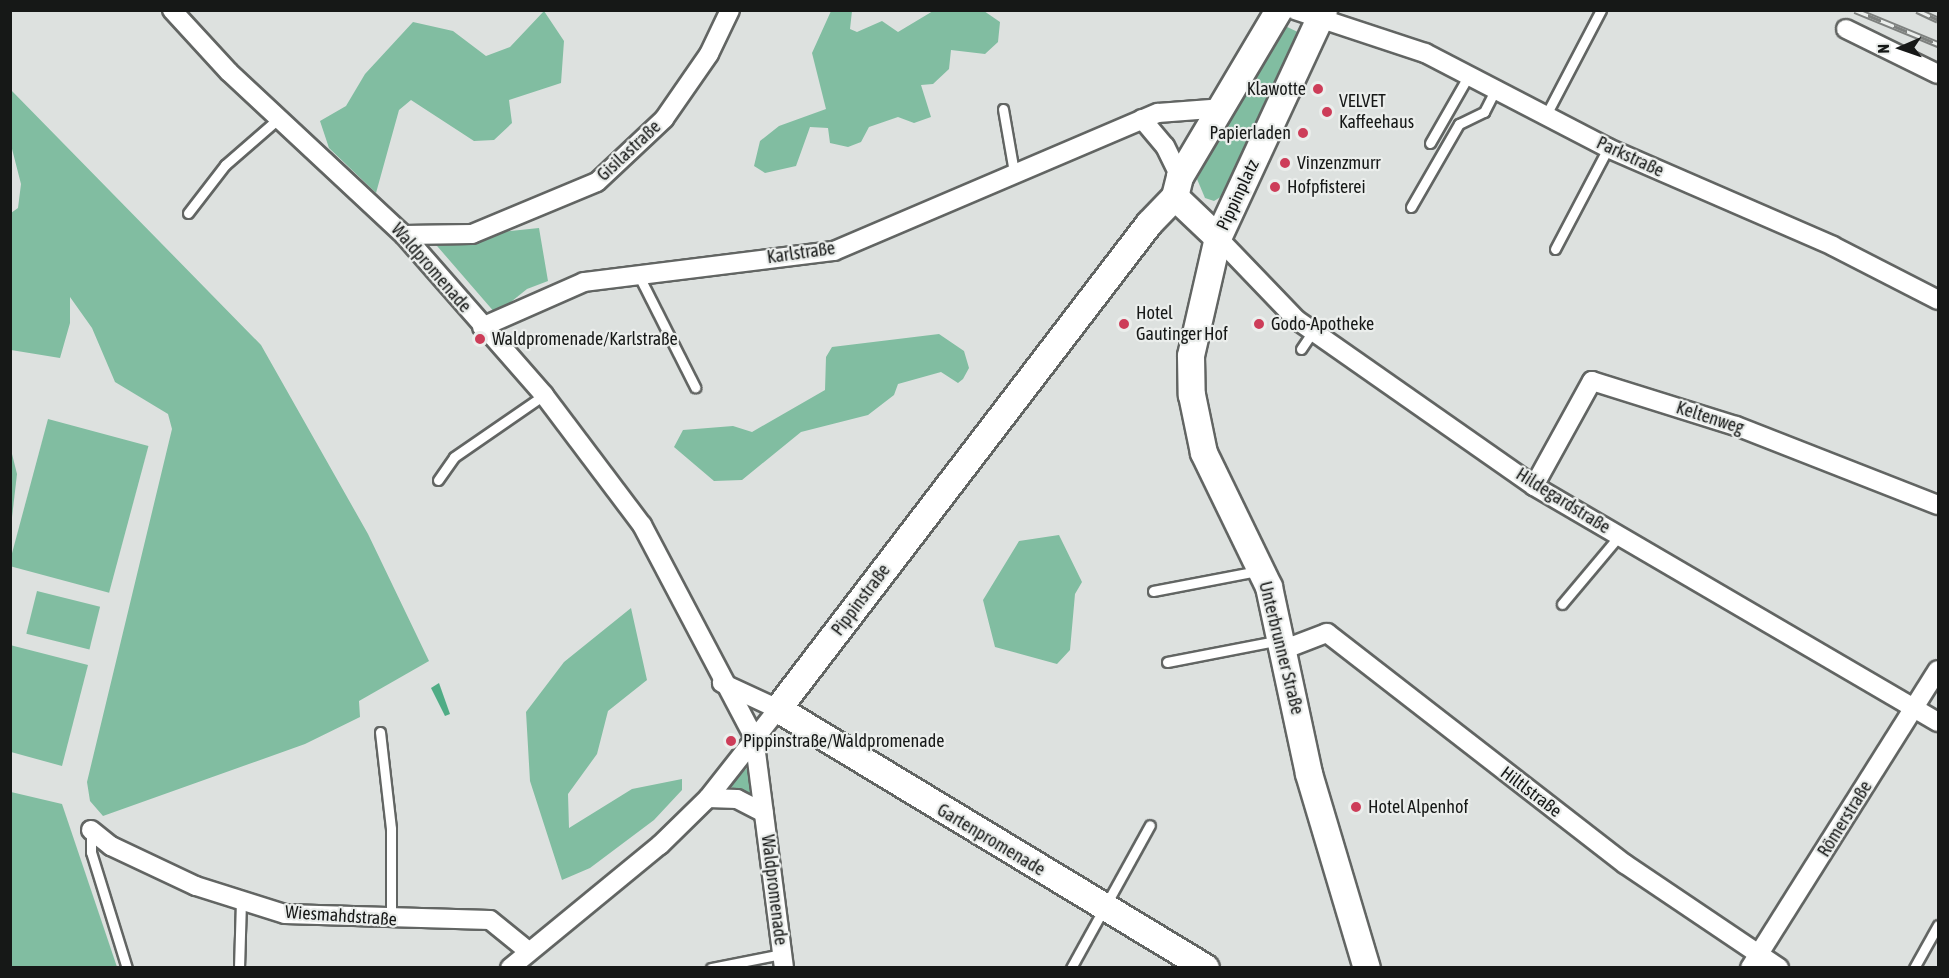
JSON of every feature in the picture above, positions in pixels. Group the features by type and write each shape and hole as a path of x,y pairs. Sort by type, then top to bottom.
{"street":[{"name":"Waldpromenade","path":"172,10 279,118 404,235 482,327 544,395 642,525 722,683 754,737 783,961"},
{"name":"Gisilastraße","path":"404,235 472,234 597,182 664,119 709,54 730,10"},
{"path":"1178,187 1279,10"},
{"path":"1295,10 1322,16"},
{"name":"Parkstraße","path":"1322,16 1425,53 1608,148 1833,246 1938,300"},
{"name":"Pippinplatz","path":"1201,299 1218,238 1322,16"},
{"path":"1846,29 1938,74"},
{"name":"Karlstraße","path":"482,327 584,282 638,273 834,251 1158,112 1224,108"},
{"path":"1142,119 1165,146 1178,187"},
{"name":"Pippinplatz","path":"1178,187 1218,238"},
{"name":"Pippinstraße","path":"510,968 527,950 660,845 708,798 1178,187"},
{"name":"Hildegardstraße","path":"1218,238 1313,331 1534,486 1913,710 1938,722"},
{"name":"Unterbrunner Straße","path":"1201,299 1191,356 1204,453 1260,570 1284,644 1309,774 1367,968"},
{"name":"Keltenweg","path":"1534,486 1592,381 1736,426 1938,505"},
{"name":"Hiltlstraße","path":"1284,644 1327,633 1625,864 1755,961 1779,968"},
{"name":"Römerstraße","path":"1755,961 1938,670"},
{"path":"722,683 778,709"},
{"name":"Gartenpromenade","path":"778,709 1206,968"},
{"name":"Waldpromenade","path":"708,798 737,799 764,813"},
{"name":"Wiesmahdstraße","path":"92,830 111,846 196,886 285,914 391,920 490,920 527,950"}],"lane":[{"path":"1546,115 1601,10"},
{"path":"1430,143 1470,75"},
{"path":"1411,207 1459,124 1484,112 1496,88"},
{"path":"1003,109 1014,172"},
{"path":"188,213 225,165 279,118"},
{"path":"1556,249 1608,148"},
{"path":"638,273 695,387"},
{"path":"1301,349 1313,331"},
{"path":"438,480 454,457 544,395"},
{"path":"1562,604 1619,536"},
{"path":"1153,591 1260,570"},
{"path":"1167,662 1284,644"},
{"path":"380,732 391,829 391,920"},
{"path":"1071,968 1107,910 1150,825"},
{"path":"92,830 91,852 127,968"},
{"path":"239,968 241,900"},
{"path":"1914,968 1938,925"},
{"path":"711,968 783,961"}],"shaded area":[{"path":"544,11 564,41 561,83 509,100 512,123 494,140 474,141 411,100 399,110 376,193 329,148 320,121 346,106 365,74 413,22 453,31 486,56 510,47"},
{"path":"831,11 852,11 850,29 857,32 882,21 898,32 933,11 984,11 1000,22 998,42 985,54 951,50 949,69 933,84 921,85 931,117 914,123 898,117 869,127 861,142 848,147 830,143 828,128 810,127 796,166 765,173 754,166 760,141 779,126 826,109 812,53"},
{"path":"1281,24 1304,35 1229,192 1214,201 1205,198 1197,179"},
{"path":"11,90 261,345 368,534 429,661 359,701 360,717 305,744 103,816 90,801 87,782 172,429 168,414 115,382 92,328 70,297 70,323 60,358 11,350 11,213 18,208 21,184 11,145"},
{"path":"539,228 548,281 527,289 496,314 431,239"},
{"path":"939,334 964,351 969,368 958,383 941,372 898,384 894,395 868,415 801,432 742,480 714,481 674,447 683,430 733,426 752,432 825,390 826,357 832,347"},
{"path":"48,419 148,446 109,593 10,566"},
{"path":"11,450 17,474 10,526"},
{"path":"1059,535 1082,582 1075,594 1070,650 1057,664 995,647 983,600 1019,541"},
{"path":"37,591 100,607 89,649 26,634"},
{"path":"631,608 647,680 608,711 597,754 568,794 569,828 632,789 682,779 682,790 654,820 590,868 562,880 530,781 526,712 564,662"},
{"path":"10,645 88,665 62,766 11,752"},
{"path":"439,683 450,714 445,716 431,688"},
{"path":"750,765 754,796 752,798 729,786"},
{"path":"11,792 62,804 117,967 11,967"}],"railway":[{"path":"1855,10 1938,44"},
{"path":"1917,10 1938,20"}],"place":[{"name":"Klawotte","path":"1318,89"},
{"name":"VELVET Kaffeehaus","path":"1327,112"},
{"name":"Papierladen","path":"1303,133"},
{"name":"Vinzenzmurr","path":"1285,163"},
{"name":"Hofpfisterei","path":"1275,187"},
{"name":"Hotel Gautinger Hof","path":"1124,324"},
{"name":"Godo-Apotheke","path":"1259,324"},
{"name":"Waldpromenade/Karlstraße","path":"480,339"},
{"name":"Pippinstraße/Waldpromenade","path":"731,741"},
{"name":"Hotel Alpenhof","path":"1356,807"}]}
